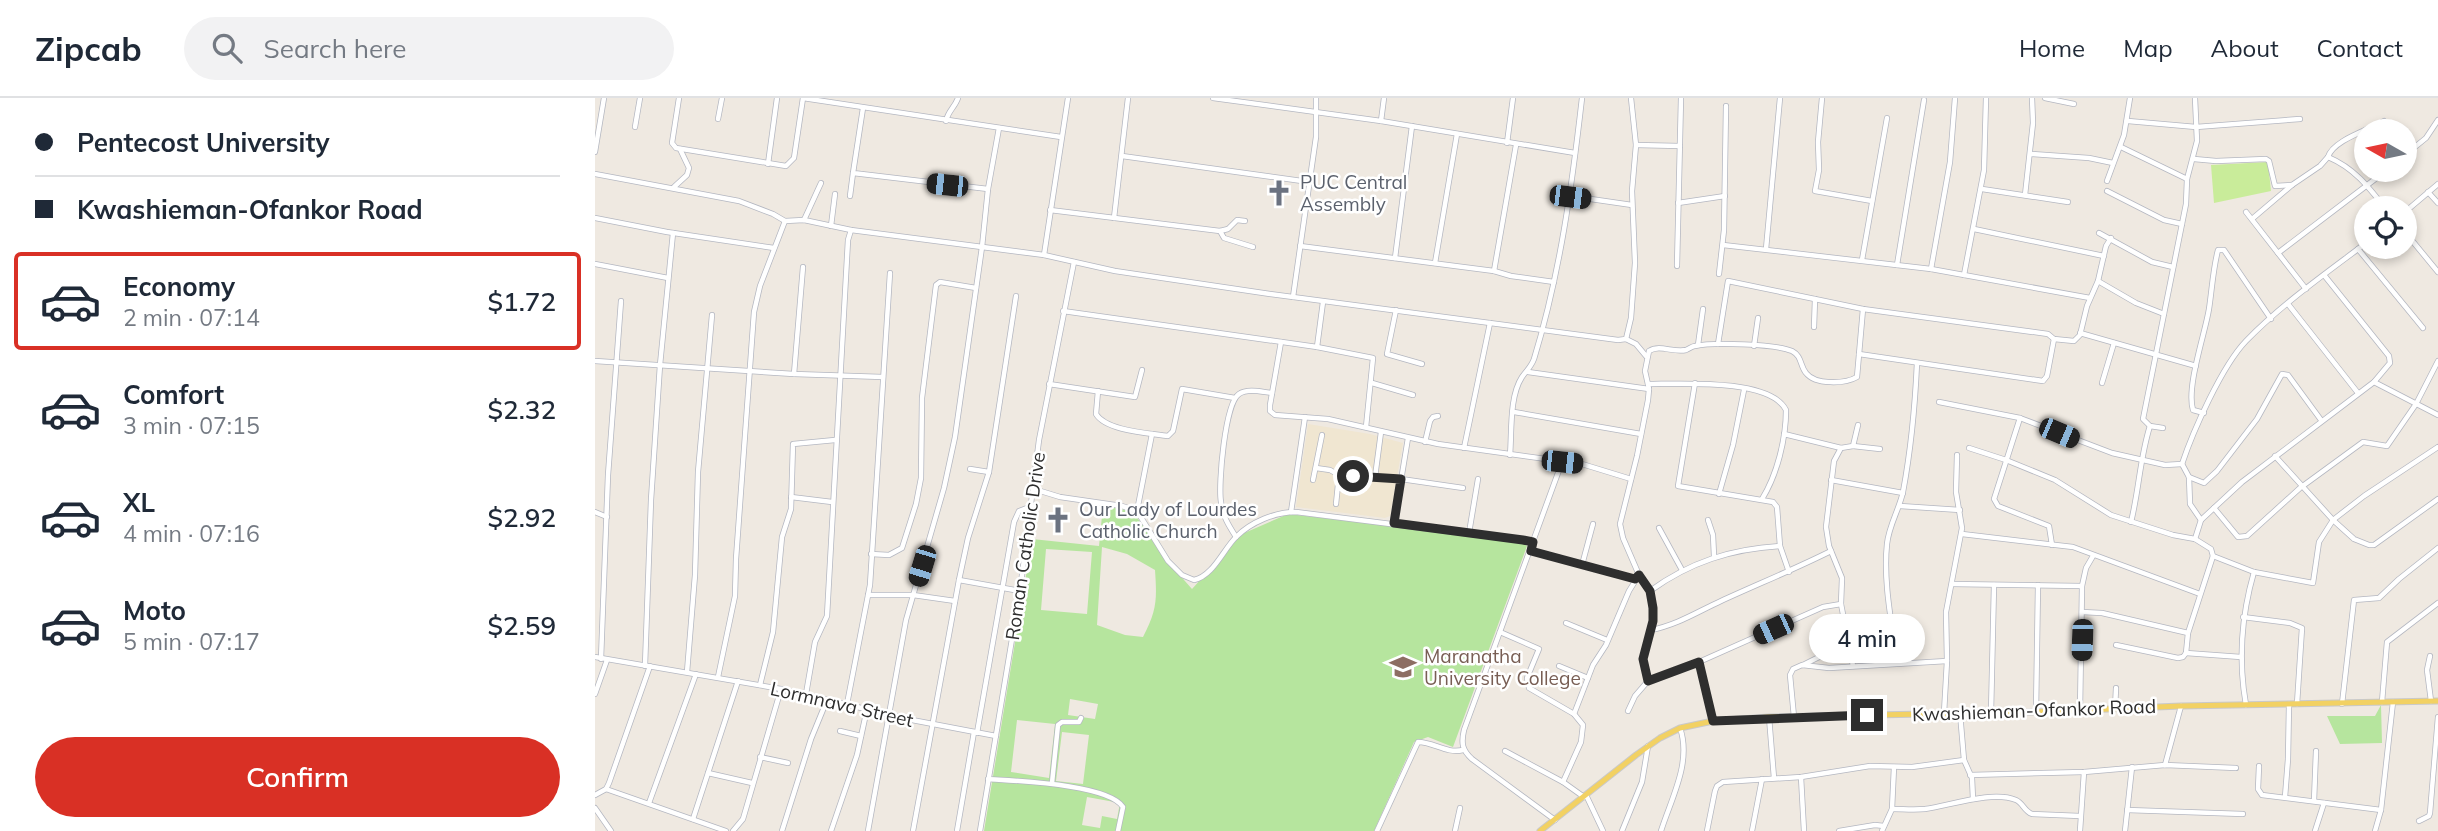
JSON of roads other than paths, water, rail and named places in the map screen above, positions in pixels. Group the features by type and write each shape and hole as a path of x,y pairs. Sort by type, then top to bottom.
{"main road":[{"name":"Kwashieman-Ofankor Road","path":"1540,831 1648,746 1680,728 1713,721 1769,717 2434,701"}],"street":[{"path":"595,152 604,98"},
{"path":"635,127 640,98"},
{"path":"679,98 672,143 676,148 786,166 795,158 803,98 1061,136"},
{"path":"718,119 722,98"},
{"path":"768,164 776,98"},
{"path":"946,121 947,114 955,107 958,98"},
{"path":"1044,255 1068,98"},
{"path":"1114,218 1128,98"},
{"path":"1213,98 1251,100 1575,153"},
{"path":"1293,297 1316,137 1315,98"},
{"path":"1381,121 1384,98"},
{"path":"1507,143 1513,98"},
{"path":"1510,455 1517,390 1534,359 1554,282 1570,197 1582,98"},
{"path":"1626,339 1631,318 1635,263 1632,205 1636,145 1631,98"},
{"path":"1677,267 1681,98"},
{"path":"1766,249 1780,98"},
{"path":"1822,98 1818,142 1819,170 1815,191 1872,201"},
{"path":"1931,269 1950,162 1955,98"},
{"path":"1964,275 1982,189 1986,98"},
{"path":"2025,195 2034,113 2032,98"},
{"path":"2045,98 2074,104"},
{"path":"2107,181 2121,147 2128,121 2130,98"},
{"path":"2164,428 2150,426 2143,419 2187,198 2187,179 2194,159 2196,98"},
{"path":"1897,265 1924,100"},
{"path":"1719,274 1723,245 1726,106"},
{"path":"850,196 863,108"},
{"path":"1862,260 1887,118"},
{"path":"2128,121 2196,127 2300,119"},
{"path":"2417,145 2426,138 2438,120"},
{"path":"1395,258 1412,126"},
{"path":"868,831 906,620 955,437 988,189 999,128"},
{"path":"1435,263 1457,134"},
{"path":"2252,219 2292,185 2320,166 2331,149 2354,135"},
{"path":"1494,271 1517,145"},
{"path":"1636,145 1680,146"},
{"path":"2121,147 2187,179"},
{"path":"674,188 687,175 689,168 680,149"},
{"path":"2031,154 2113,163"},
{"path":"1122,156 1309,182"},
{"path":"2328,157 2351,168 2376,196"},
{"path":"2194,159 2216,162 2266,159 2269,161 2275,186 2292,185"},
{"path":"595,173 739,201 785,221 804,220 851,230 1044,255 1135,274 1323,302 1542,332 1612,340 1626,339 1636,344 1646,356"},
{"path":"853,173 988,189"},
{"path":"2278,253 2372,182"},
{"path":"804,220 821,183"},
{"path":"2417,202 2438,184"},
{"path":"1982,189 2068,202"},
{"path":"2106,191 2164,220 2182,224"},
{"path":"2428,192 2438,203"},
{"path":"831,226 835,194"},
{"path":"1678,203 1725,196"},
{"path":"1570,197 1632,205"},
{"path":"1050,210 1220,231 1228,229 1237,220 1245,221"},
{"path":"2246,212 2306,289"},
{"path":"595,218 774,248"},
{"path":"718,677 736,590 736,559 756,298 785,221"},
{"path":"1974,229 2104,256"},
{"path":"806,694 815,642 827,616 839,375 848,240 851,230"},
{"path":"1220,231 1224,238 1253,247"},
{"path":"595,795 606,789 622,751 647,666 651,500 660,365 673,233"},
{"path":"2099,233 2152,262 2173,267"},
{"path":"1717,344 1728,281 1863,309 2048,334 2055,339 2074,341 2080,332 2111,238"},
{"path":"1723,245 1931,269 2090,298"},
{"path":"1300,246 1494,271 1554,282"},
{"path":"2417,247 2438,272"},
{"path":"2204,413 2192,408 2196,366 2219,248 2224,250 2271,318"},
{"path":"2182,464 2231,361 2246,342 2271,318 2354,252"},
{"path":"2366,259 2423,328"},
{"name":"Roman Catholic Drive","path":"980,831 1020,591 1039,440 1074,262"},
{"path":"595,264 668,278"},
{"path":"794,374 803,267"},
{"path":"847,704 868,595 890,273"},
{"path":"2195,540 2201,520 2214,508 2274,456 2374,382 2388,365 2389,356 2324,275"},
{"path":"2098,281 2136,303 2164,314"},
{"path":"871,554 889,555 902,548 916,504 922,471 922,398 936,285 940,282 976,288"},
{"path":"913,831 959,580 968,538 989,472 1016,296"},
{"path":"1814,327 1815,299"},
{"path":"595,694 601,659 621,301"},
{"path":"1317,347 1323,302"},
{"path":"2288,304 2358,393"},
{"path":"1698,345 1703,309"},
{"path":"1648,681 1643,659 1653,615 1650,591 1637,577 1620,524 1641,435 1649,386 1645,371 1646,356 1656,348 1686,350 1698,345 1717,344 1792,351 1799,357 1808,375 1836,383 1857,377 1863,309"},
{"path":"1396,310 1387,354 1422,364"},
{"path":"1063,311 1317,347 1373,358 1366,428"},
{"path":"687,672 695,575 698,472 712,315"},
{"path":"1754,346 1758,318"},
{"path":"1464,448 1490,323"},
{"path":"2080,332 2196,366"},
{"path":"1859,355 2043,381 2047,376 2055,339"},
{"path":"1281,342 1272,393 1272,413 1328,419 1425,442 1595,467 1631,479"},
{"path":"2102,383 2113,343"},
{"path":"595,361 883,377"},
{"path":"2214,508 2238,537 2246,536 2304,486 2363,442 2387,446 2416,404 2438,361"},
{"path":"1897,662 1886,558 1890,528 1903,493 1913,432 1917,363"},
{"path":"1049,384 1135,397 1142,370"},
{"path":"1528,372 1594,383 1649,386 1695,383 1769,394 1784,405 1786,416 1774,475 1762,499"},
{"path":"2189,477 2204,483 2217,471 2257,419 2282,374 2288,375 2321,420"},
{"path":"2374,382 2438,415"},
{"path":"1372,383 1413,395"},
{"path":"1695,383 1678,485 1771,501 1776,505 1780,546 1789,572"},
{"path":"1098,391 1096,414 1100,420 1114,427 1171,435 1182,388 1235,398 1247,391 1272,393"},
{"path":"1719,494 1733,445 1744,389"},
{"path":"1235,398 1225,433 1220,489 1224,514 1236,537"},
{"path":"1939,402 2021,418 2112,453 2165,465 2182,464"},
{"path":"1514,412 1641,435"},
{"path":"1425,442 1430,421 1439,416"},
{"path":"1291,512 1305,417"},
{"path":"2021,418 1995,502 1999,506 2045,523 2050,529 2052,545"},
{"path":"1853,446 1858,425"},
{"path":"2131,522 2150,426"},
{"path":"1375,477 1381,432"},
{"path":"1137,511 1152,434"},
{"path":"1784,434 1841,448 1853,446 1880,449"},
{"path":"1313,480 1322,435"},
{"path":"1394,523 1408,438"},
{"path":"760,685 773,632 782,537 790,515 793,444 835,440"},
{"path":"2213,556 2254,572 2313,583 2319,542 2333,520 2438,447"},
{"path":"1841,448 1831,480 1826,527 1842,578 1842,604 1853,666"},
{"path":"1969,448 2055,480 2103,512 2195,540 2211,549 2213,556 2183,657 2116,645"},
{"path":"1944,713 1946,611 1962,534 1955,479 1957,455"},
{"path":"2274,456 2333,520 2354,539 2369,545 2374,545 2438,499"},
{"path":"1463,750 1464,730 1562,462"},
{"path":"2182,464 2189,477 2190,504 2201,520"},
{"path":"1316,468 1330,470 1339,475 1401,479 1463,488"},
{"path":"970,469 989,472"},
{"path":"1336,505 1339,475"},
{"path":"1469,533 1478,479"},
{"path":"1831,480 1903,493"},
{"path":"1034,489 1060,497 1122,506 1137,511 1168,561 1190,580 1203,578 1236,537 1245,530 1273,515 1291,512 1533,542"},
{"path":"790,497 832,502"},
{"path":"957,831 1017,514 1032,506"},
{"path":"1900,506 1960,510"},
{"path":"595,512 607,517"},
{"path":"1708,520 1713,535 1714,556"},
{"path":"1582,565 1593,524"},
{"path":"1659,528 1682,570"},
{"path":"1962,534 2073,547 2200,594"},
{"path":"1650,591 1682,570 1714,556 1743,549 1780,546"},
{"path":"2342,704 2354,600 2376,600 2438,548"},
{"path":"1531,551 1637,577"},
{"path":"1651,630 1683,620 1832,551"},
{"path":"2080,710 2082,586 2086,568 2093,556"},
{"path":"2246,705 2241,657 2243,617 2254,572"},
{"path":"1574,714 1597,657 1608,640 1637,577"},
{"path":"959,580 1020,591"},
{"path":"1952,584 2082,586"},
{"path":"1991,713 1994,585"},
{"path":"2036,712 2038,585"},
{"path":"868,595 913,595 955,601"},
{"path":"2382,703 2387,642 2438,603"},
{"path":"1628,711 1635,696 1648,681 1699,662 1823,607 1842,604"},
{"path":"2082,612 2102,613 2188,633"},
{"path":"2243,617 2290,623 2302,628 2297,704"},
{"path":"1566,624 1608,640"},
{"path":"1500,632 1539,649 1528,678 1529,688 1574,714 1583,725 1583,736 1563,782"},
{"path":"1794,717 1790,679 1793,669 1849,642"},
{"path":"2186,653 2241,657"},
{"path":"2430,656 2427,670 2434,701"},
{"name":"Lormnava Street","path":"601,659 781,689 890,715 996,736"},
{"path":"1802,666 1829,668 1947,661"},
{"path":"1699,662 1713,721"},
{"path":"1559,666 1588,678"},
{"path":"649,803 696,674"},
{"path":"693,819 737,681"},
{"path":"2115,709 2116,688"},
{"path":"733,831 743,819 781,689"},
{"path":"782,831 811,739 827,699"},
{"path":"2375,831 2381,810 2393,702"},
{"path":"2285,797 2289,704"},
{"path":"2165,765 2181,706"},
{"path":"831,831 845,793 867,709"},
{"path":"1960,713 1964,760 1971,775 1973,799"},
{"path":"1769,717 1773,778"},
{"path":"2419,821 2430,813 2438,717"},
{"path":"1052,783 1058,725 1062,722 1079,722 1081,718"},
{"path":"1661,831 1683,763 1684,745 1680,728"},
{"path":"840,731 861,736"},
{"path":"1377,831 1418,742 1429,743 1452,752 1463,750 1555,820"},
{"path":"1622,831 1634,807 1644,775 1648,746"},
{"path":"1505,751 1585,796 1603,831"},
{"path":"2314,801 2316,751"},
{"path":"760,757 787,763"},
{"path":"1707,831 1715,791 1719,783 1726,781 1801,776 1870,766 1912,767 1964,760"},
{"path":"1971,775 2084,772 2165,765 2236,768"},
{"path":"1839,831 1875,825 1883,829 1892,809 1894,766"},
{"path":"2259,766 2259,793 2262,795 2381,810"},
{"path":"2125,831 2132,767"},
{"path":"2080,831 2084,772"},
{"path":"708,773 752,783"},
{"path":"1801,776 1804,831"},
{"path":"988,779 1052,783 1119,801 1123,810 1118,831"},
{"path":"1752,831 1762,779"},
{"path":"606,789 726,831"},
{"path":"1892,809 1928,808 1973,799 2010,799 2020,803 2032,814 2081,816"},
{"path":"2315,831 2325,803"},
{"path":"595,808 611,831"},
{"path":"1455,831 1460,808"},
{"path":"2127,810 2243,814"}],"place":[{"name":"PUC Central Assembly","path":"1279,193"},
{"name":"Our Lady of Lourdes Catholic Church","path":"1058,520"},
{"name":"Maranatha University College","path":"1403,667"}]}
